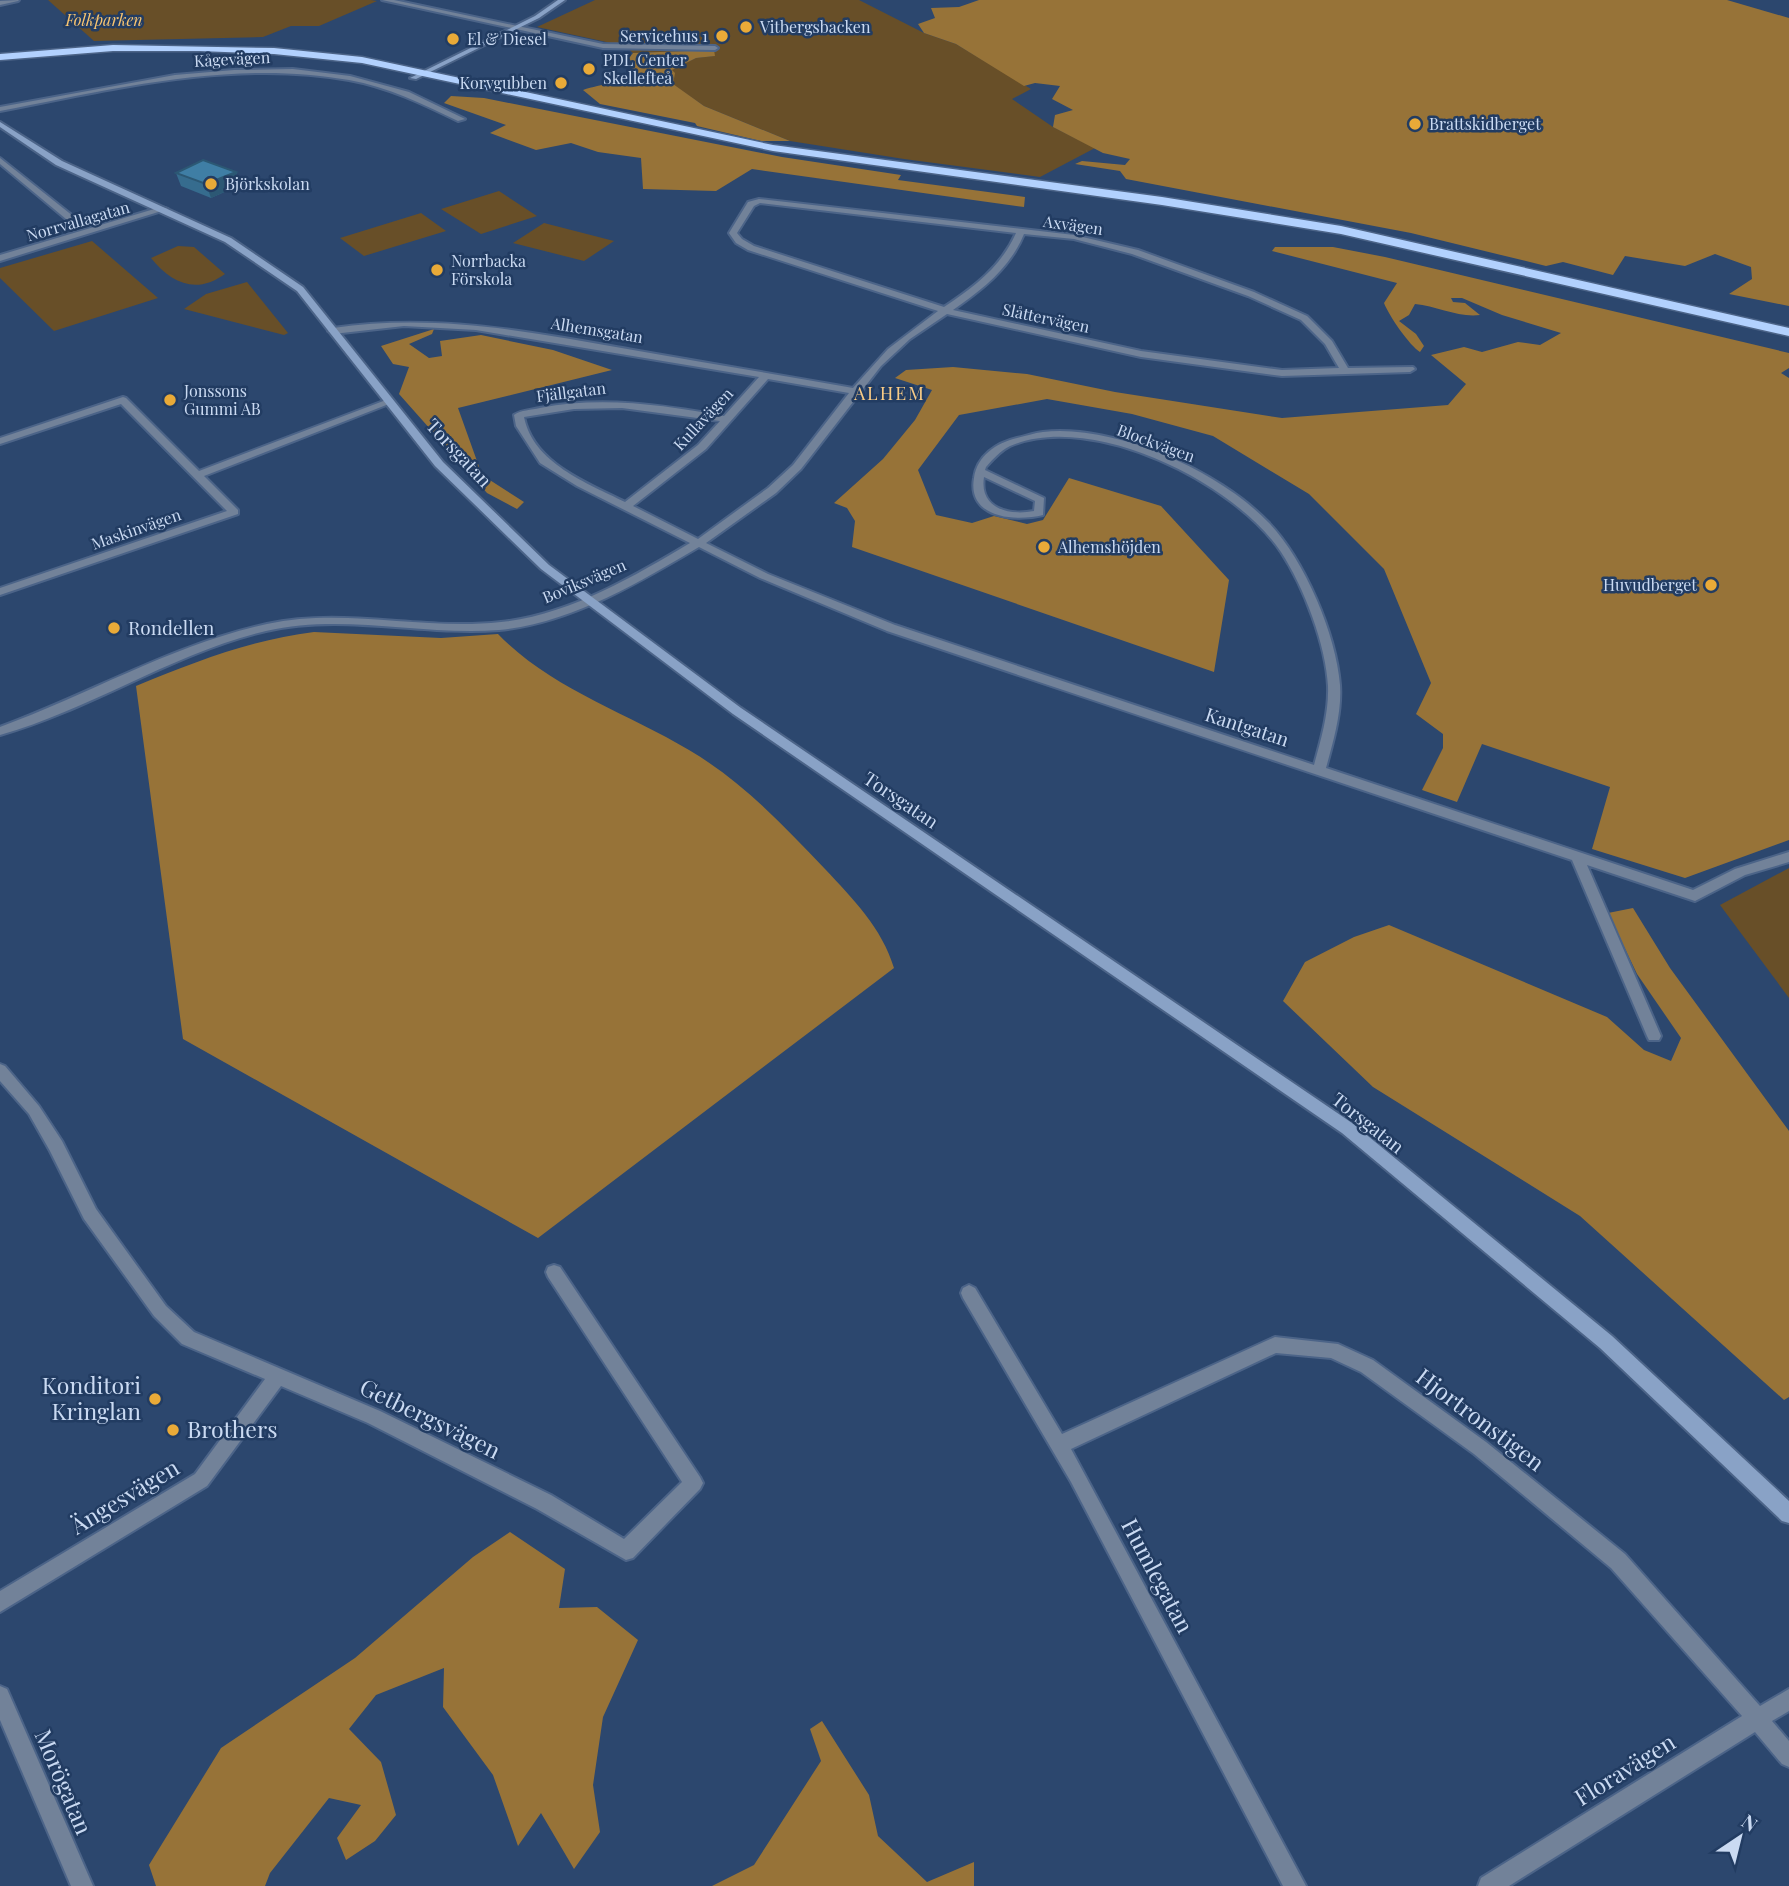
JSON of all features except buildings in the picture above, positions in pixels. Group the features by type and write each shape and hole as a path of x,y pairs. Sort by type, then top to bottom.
{"highway":[{"path":"0,59 113,48 233,49 351,59 814,159 1156,204 1345,235 1789,338"},
{"path":"420,75 786,150 1175,203 1341,230 1789,332"}],"main road":[{"path":"420,75 516,28 562,0"},
{"name":"Torsgatan","path":"0,124 59,163 228,240 300,289 439,464 545,567 737,711 1347,1128 1606,1342 1789,1514"}],"street":[{"path":"0,3 16,0"},
{"path":"385,0 623,48 715,48"},
{"name":"Kågevägen","path":"0,109 143,81 220,72 281,70 372,83 414,96 461,119"},
{"path":"0,160 75,222"},
{"name":"Axvägen","path":"760,201 1101,242 1175,265 1304,318 1318,330 1340,358 1345,371"},
{"name":"Slåttervägen","path":"760,201 751,204 736,224 733,233 739,242 943,310 1042,334 1215,366 1282,373 1410,369"},
{"name":"Norrvallagatan","path":"0,258 164,209"},
{"name":"Boviksvägen","path":"0,731 197,650 268,626 317,621 503,626 562,611 588,599 697,544 758,505 796,468 841,414 854,391 893,349 943,310 976,290 1003,266 1017,246 1021,233"},
{"name":"Alhemsgatan","path":"333,331 382,324 439,323 854,391"},
{"name":"Kullavägen","path":"626,506 693,455 766,375"},
{"name":"Maskinvägen","path":"0,441 123,400 233,512 0,592"},
{"path":"198,475 388,402"},
{"name":"Fjällgatan","path":"697,544 581,484 544,461 521,426 519,415 557,407 626,402 726,419"},
{"name":"Blockvägen","path":"980,471 994,453 1009,443 1033,436 1086,437 1150,454 1183,467 1226,491 1260,520 1285,550 1324,640 1334,686 1319,770"},
{"path":"980,471 1040,500 1039,513 1023,518 992,509 982,500 977,487 980,471"},
{"name":"Kantgatan","path":"697,544 776,581 891,628 1695,896 1713,884 1768,862 1789,857"},
{"path":"1577,857 1654,1036"},
{"name":"Getbergsvägen","path":"0,1070 34,1110 56,1146 90,1214 160,1311 188,1338 374,1417 544,1502 626,1551 694,1483 554,1272"},
{"name":"Humlegatan","path":"969,1293 1059,1445 1296,1886"},
{"name":"Hjortronstigen","path":"1059,1445 1275,1346 1332,1350 1367,1366 1480,1448 1618,1561 1789,1758"},
{"name":"Ängesvägen","path":"0,1602 201,1480 278,1376"},
{"name":"Morögatan","path":"0,1696 82,1886"},
{"name":"Floravägen","path":"1489,1886 1789,1699"}],"green space":[{"name":"Folkparken","path":"48,0 377,1 319,26 291,26 263,37 94,41"},
{"path":"595,0 859,0 924,33 956,44 1031,89 1012,99 1053,127 1095,148 1040,177 790,141 704,106 672,84 671,70 696,58 714,56 714,50 633,53 625,46 537,27"},
{"path":"499,191 537,216 481,234 441,209"},
{"path":"421,213 446,231 364,256 340,238"},
{"path":"544,223 614,241 584,261 513,243"},
{"path":"92,241 158,298 54,331 0,278 0,268"},
{"path":"178,246 194,247 225,274 204,284 194,285 176,280 151,258"},
{"path":"247,282 288,333 284,335 184,309 206,294"},
{"path":"1789,868 1789,998 1720,905"}],"shaded area":[{"path":"979,0 1727,0 1789,18 1789,306 1729,294 1752,279 1751,267 1715,254 1685,266 1625,256 1613,275 1563,262 1546,266 1411,233 1126,179 1120,171 1075,164 1082,161 1125,165 1130,159 1103,153 1053,127 1055,115 1073,110 1052,99 1060,86 1035,83 1024,86 956,44 924,33 918,24 935,18 931,8 959,7"},
{"path":"714,50 715,56 696,58 672,70 675,73 673,84 704,106 790,141 761,141 697,126 695,123 600,104 583,90 624,77 634,66 629,58 633,53"},
{"path":"451,96 484,98 782,157 901,175 898,180 1025,197 1024,207 752,169 716,191 643,189 641,158 598,152 571,143 536,150 490,133 506,125 444,103"},
{"path":"1275,247 1333,247 1385,257 1789,353 1789,368 1781,373 1789,378 1789,840 1685,878 1592,849 1610,787 1482,744 1457,802 1422,790 1443,748 1443,734 1416,714 1431,683 1384,569 1309,494 1213,436 1132,414 1047,399 959,415 918,470 936,515 972,523 994,516 1027,524 1043,520 1069,478 1161,506 1229,580 1214,672 852,547 855,521 847,508 834,503 883,459 915,420 932,390 895,378 906,370 953,367 1027,374 1115,392 1282,418 1448,405 1466,384 1431,355 1464,347 1482,352 1518,342 1540,345 1561,333 1502,315 1462,298 1451,298 1453,302 1465,303 1480,315 1464,315 1415,304 1409,315 1399,321 1416,334 1424,346 1420,352 1400,330 1384,303 1397,283 1272,251"},
{"path":"434,329 432,334 409,344 429,358 442,356 440,341 481,335 553,350 612,370 458,408 482,475 524,502 517,509 487,493 399,394 409,367 393,364 381,346"},
{"path":"314,632 441,638 498,634 541,670 689,750 744,790 793,836 856,903 882,940 894,968 538,1238 183,1039 136,686 245,646"},
{"path":"1633,908 1670,968 1789,1131 1789,1397 1784,1400 1580,1216 1373,1087 1283,1001 1305,962 1354,937 1389,925 1607,1017 1644,1050 1671,1061 1681,1038 1637,974 1608,913"},
{"path":"510,1532 565,1569 559,1608 597,1607 638,1640 603,1717 593,1785 600,1832 574,1869 541,1813 518,1846 493,1775 443,1707 444,1668 376,1695 349,1729 381,1762 396,1815 375,1841 346,1860 337,1838 361,1805 329,1798 270,1873 265,1886 156,1886 149,1865 221,1748 355,1658 473,1557"},
{"path":"822,1721 869,1795 878,1836 927,1882 974,1862 974,1886 712,1886 754,1865 821,1761 810,1729"}],"place":[{"name":"Vitbergsbacken","path":"746,27"},
{"name":"Servicehus 1","path":"722,36"},
{"name":"El & Diesel","path":"453,39"},
{"name":"PDL Center Skellefteå","path":"589,69"},
{"name":"Korvgubben","path":"561,83"},
{"name":"Brattskidberget","path":"1415,124"},
{"name":"Björkskolan","path":"211,184"},
{"name":"Norrbacka Förskola","path":"437,270"},
{"name":"Jonssons Gummi AB","path":"170,400"},
{"name":"Alhemshöjden","path":"1044,547"},
{"name":"Huvudberget","path":"1711,585"},
{"name":"Rondellen","path":"114,628"},
{"name":"Konditori Kringlan","path":"155,1399"},
{"name":"Brothers","path":"173,1430"}],"district":[{"name":"ALHEM","path":"890,394"}]}
